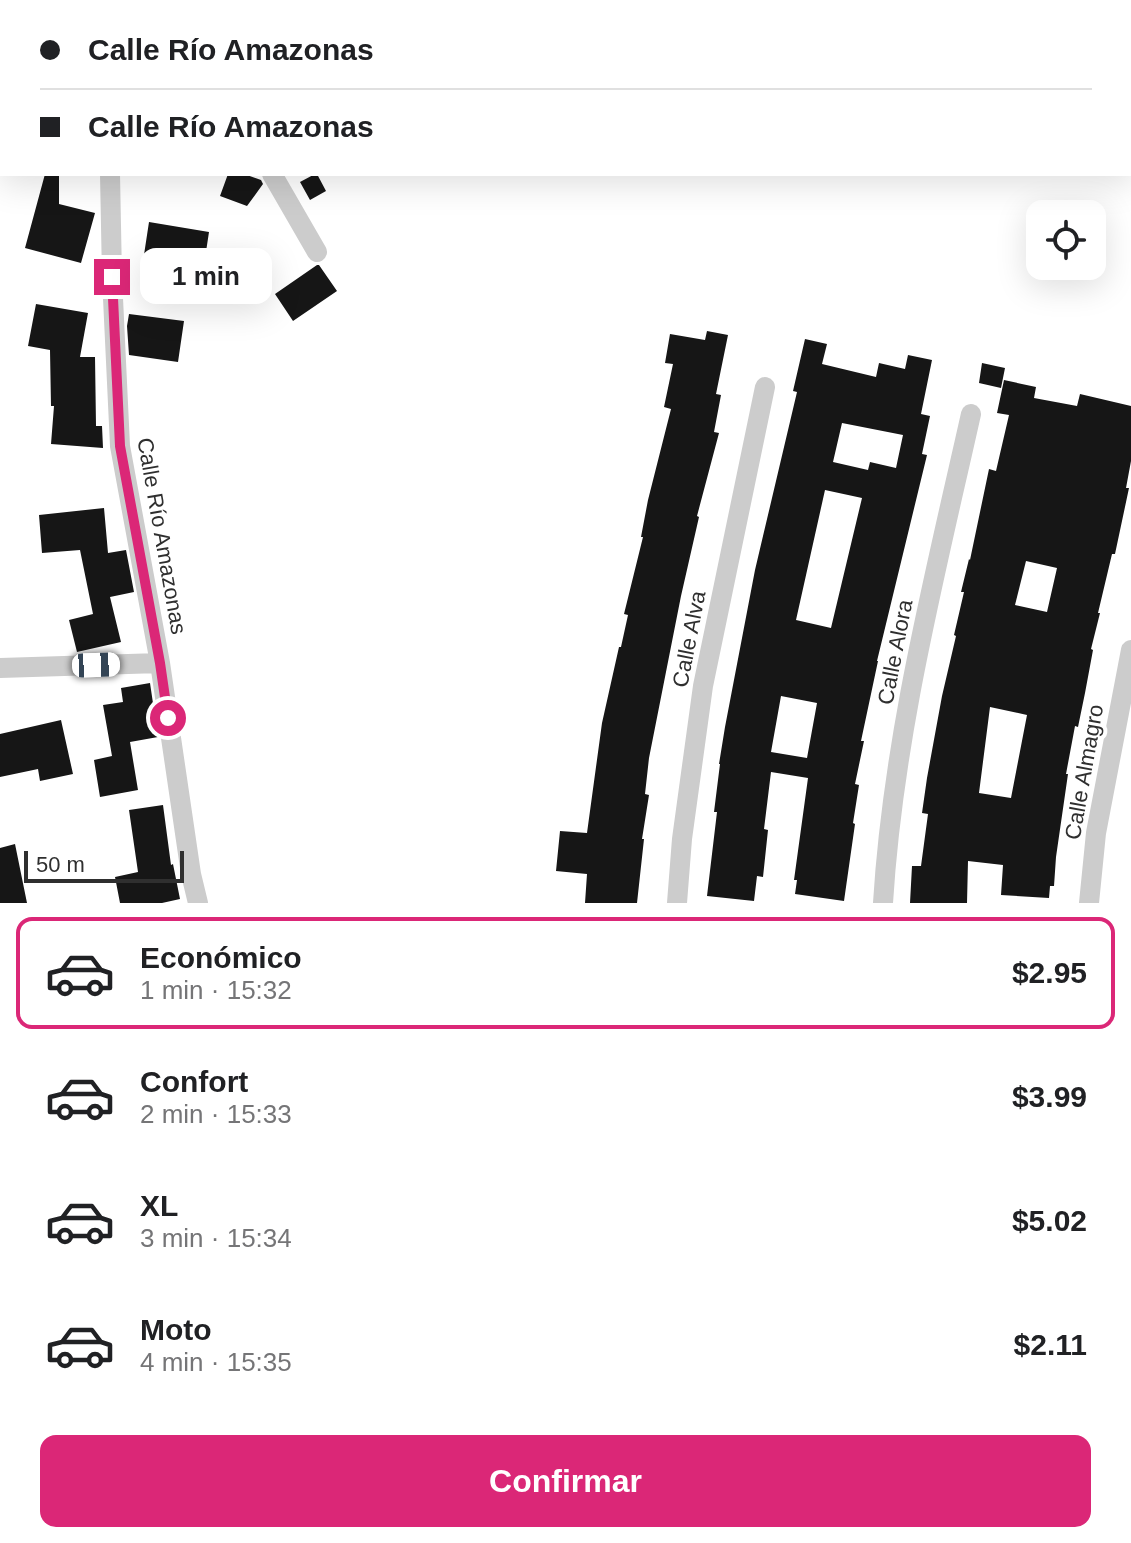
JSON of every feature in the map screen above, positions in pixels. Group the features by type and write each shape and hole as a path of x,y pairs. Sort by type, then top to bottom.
{"street":[{"name":"Calle Río Amazonas","path":"110,176 120,446 160,663 198,903"},
{"path":"273,176 317,252"},
{"name":"Calle Alva","path":"677,903 682,839 703,686 765,387"},
{"name":"Calle Alora","path":"883,903 906,717 971,414"},
{"name":"Calle Almagro","path":"1089,903 1096,833 1131,650"},
{"path":"0,668 160,663"}],"building":[{"path":"44,176 59,176 59,204 95,213 81,263 25,248"},
{"path":"227,176 250,176 261,180 263,184 247,206 220,196"},
{"path":"318,176 326,191 310,200 300,182"},
{"path":"149,222 209,232 202,278 142,268"},
{"path":"317,265 337,291 293,321 275,294"},
{"path":"36,304 88,313 80,357 95,357 96,426 102,426 103,448 51,444 54,406 51,406 50,350 28,346"},
{"path":"129,314 184,321 178,362 129,355"},
{"path":"707,331 728,335 716,394 721,395 714,432 719,433 697,516 649,758 645,794 649,795 637,903 585,903 587,874 556,871 560,831 587,833 602,723 628,615 624,614 643,537 648,500 671,409 664,407 673,364 665,363 670,334 705,340"},
{"path":"805,339 827,344 822,364 876,377 879,363 905,369 908,355 932,360 921,414 930,416 922,454 927,455 861,741 864,741 855,784 859,785 844,901 795,894 797,880 794,880 808,778 771,772 764,829 768,830 763,877 757,876 754,901 707,896 725,727 755,570 797,392 793,391","holes":["842,423 903,435 896,468 870,462 868,470 833,462","825,490 862,498 831,628 796,620","781,696 817,703 807,758 771,752"]},
{"path":"982,363 1005,368 1001,388 979,383"},
{"path":"1004,380 1036,387 1034,398 1077,406 1080,394 1131,406 1131,461 1126,488 1129,488 1098,613 1078,727 1075,726 1066,774 1054,886 1050,886 1049,898 1001,895 1003,865 968,861 967,903 910,903 912,866 921,866 928,814 922,813 927,778 964,592 961,592 989,469 996,471 1009,415 997,413","holes":["1026,561 1057,568 1047,612 1015,605","990,707 1027,715 1011,798 979,793"]},
{"path":"104,508 108,553 126,550 134,592 110,597 121,642 77,652 69,620 93,614 80,550 42,553 39,515"},
{"path":"150,683 158,737 130,742 138,790 100,797 94,760 112,756 103,705 123,702 121,688"},
{"path":"61,720 73,774 40,781 38,769 0,777 0,734"},
{"path":"163,805 171,865 180,899 162,903 120,903 115,877 138,872 129,810"},
{"path":"15,844 27,903 0,903 0,848"}],"route":[{"path":"112,277 120,446 168,718"}]}
